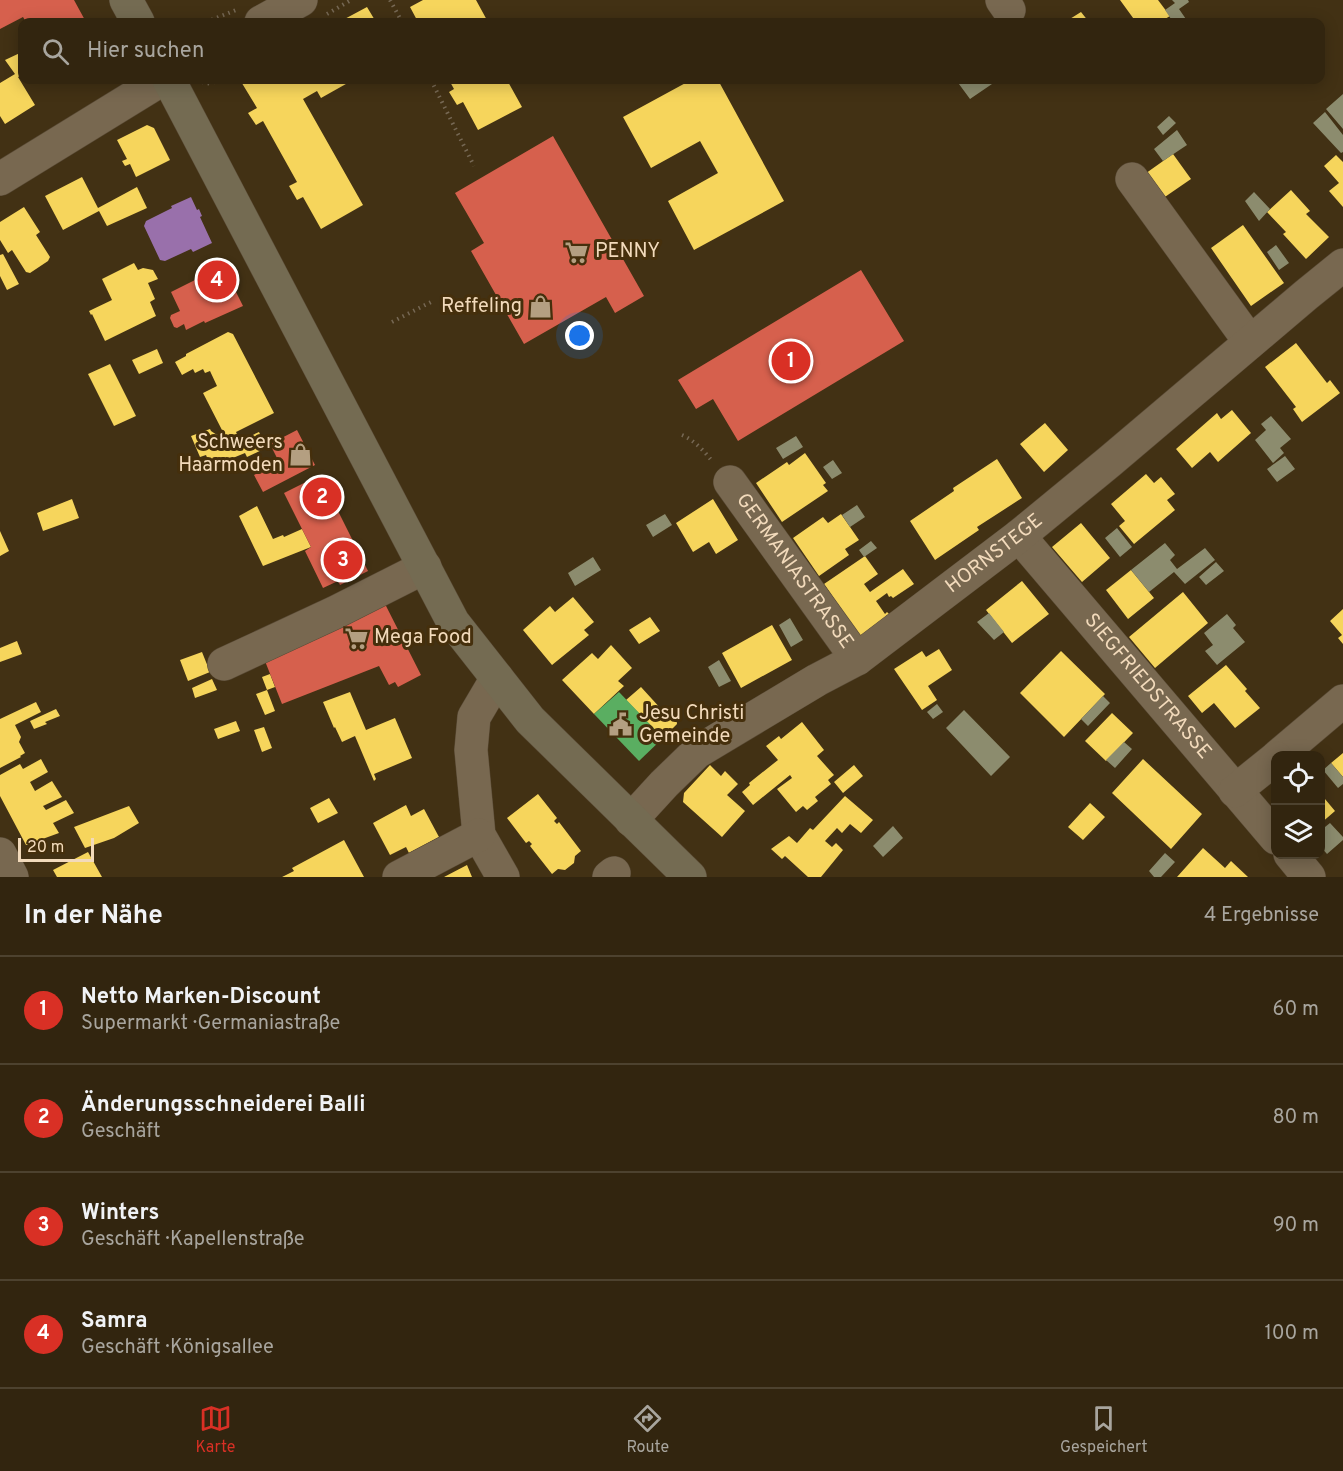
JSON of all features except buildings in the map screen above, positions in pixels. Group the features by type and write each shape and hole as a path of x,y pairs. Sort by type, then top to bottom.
{"main road":[{"path":"126,0 136,18"},
{"path":"171,84 453,622 530,720 690,877"}],"street":[{"path":"276,18 312,8"},
{"path":"0,179 154,84"},
{"path":"1132,180 1250,342"},
{"name":"HORNSTEGE","path":"631,820 697,752 817,680 857,659 1019,536 1343,265"},
{"name":"GERMANIASTRASSE","path":"730,482 857,659"},
{"name":"SIEGFRIEDSTRASSE","path":"1019,536 1271,833"},
{"path":"224,664 336,612 425,567"},
{"path":"497,678 474,717 471,750 479,835 503,877"},
{"path":"1284,751 1343,701"},
{"path":"1235,791 1271,762"},
{"path":"399,877 479,835"},
{"path":"0,854 12,877"},
{"path":"1293,859 1309,877"}],"path":[{"path":"312,8 351,0"},
{"path":"390,0 400,18"},
{"path":"432,84 474,166"},
{"path":"392,322 433,301"},
{"path":"682,435 703,451 730,482"}],"place":[{"name":"PENNY","path":"577,252"},
{"name":"Samra","path":"217,280"},
{"name":"Reffeling","path":"540,307"},
{"name":"Netto Marken-Discount","path":"791,361"},
{"name":"Schweers Haarmoden","path":"301,455"},
{"name":"Änderungsschneiderei Balli","path":"322,497"},
{"name":"Winters","path":"343,560"},
{"name":"Mega Food","path":"356,638"},
{"name":"Jesu Christi Gemeinde","path":"621,725"}]}
